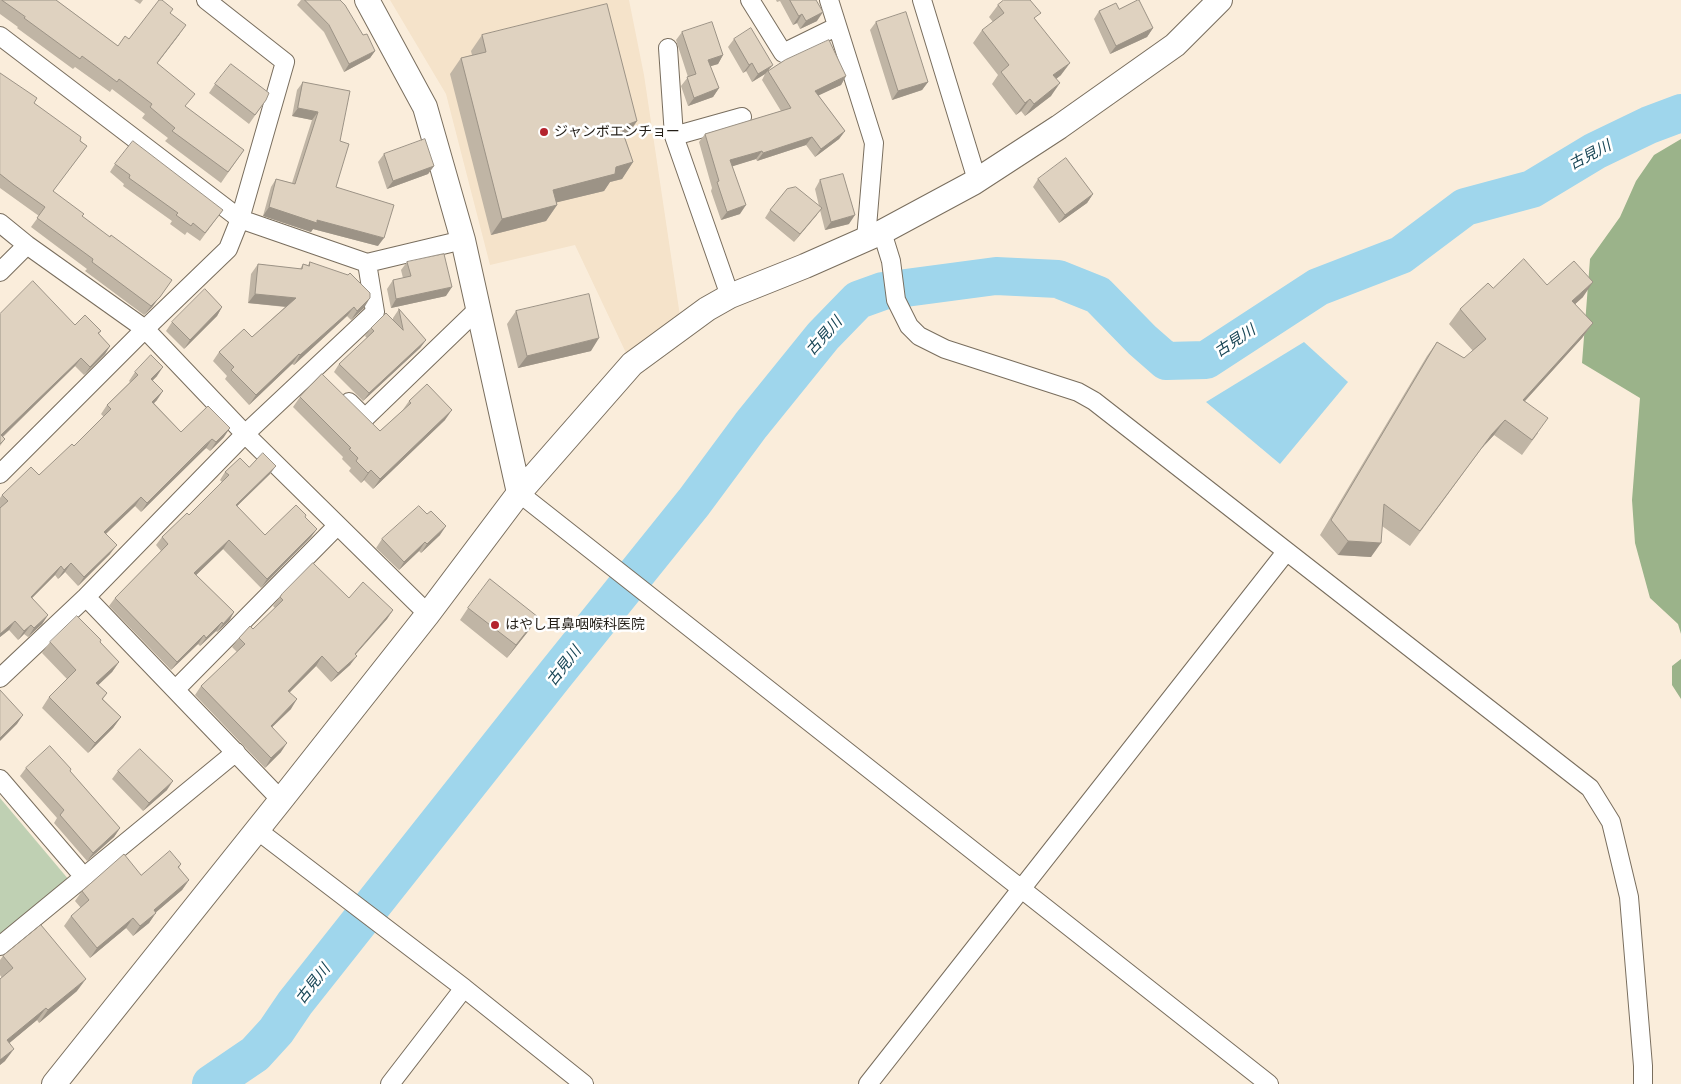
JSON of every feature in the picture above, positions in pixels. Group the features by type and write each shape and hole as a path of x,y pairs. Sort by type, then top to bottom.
{"street":[{"path":"0,474 228,249 240,219 286,62 206,0"},
{"path":"368,0 425,107 463,240 519,493 1269,1084"},
{"path":"750,0 783,53 836,27"},
{"path":"829,0 874,143 874,236 891,261 896,300 900,312 909,326 920,336 945,349 1078,392 1094,401 1584,782 1611,822 1630,904 1643,1084"},
{"path":"922,0 977,180"},
{"path":"54,1084 428,614 519,493 632,364 707,309 730,296 874,236 977,180 1059,127 1175,45 1220,0"},
{"path":"0,36 240,219 367,263 463,240"},
{"path":"668,48 674,136 730,296"},
{"path":"674,136 742,117"},
{"path":"0,222 27,244 145,329 245,434 428,614"},
{"path":"0,272 27,244"},
{"path":"0,678 86,597 245,434 327,381 375,312 367,263"},
{"path":"327,381 365,418 477,310"},
{"path":"176,690 338,526"},
{"path":"868,1084 1286,552"},
{"path":"86,597 281,800"},
{"path":"0,946 236,752"},
{"path":"0,779 84,877"},
{"path":"257,830 464,988 584,1084"},
{"path":"390,1084 464,988"}],"shaded area":[{"path":"390,0 629,0 644,75 680,316 627,355 575,245 490,265 446,94"}],"green space":[{"path":"1681,139 1681,634 1678,624 1650,598 1635,543 1632,500 1640,398 1582,363 1590,259 1620,217 1636,181 1654,155"},
{"path":"1681,659 1681,699 1672,685 1672,666"},
{"path":"0,798 69,880 0,939"}],"water":[{"path":"1304,342 1348,382 1280,464 1206,402"}],"building":[{"path":"2,0 56,0 118,46 125,36 129,39 159,0 162,0 173,9 170,13 186,25 157,63 195,94 185,106 244,150 228,172 172,131 175,128 150,107 152,104 119,79 117,82 82,56 80,59"},
{"path":"305,0 340,0 363,35 367,34 375,51 349,64 329,25"},
{"path":"790,0 816,0 823,12 806,21 802,14 799,16"},
{"path":"1004,0 1030,0 1041,13 1034,18 1070,63 1053,75 1060,83 1034,104 1030,99 1025,103 1001,72 1009,65 982,30 1004,13 998,5"},
{"path":"1138,0 1153,28 1116,46 1099,11 1116,3 1119,9"},
{"path":"607,4 637,121 621,127 633,162 616,167 615,174 553,190 557,205 502,219 461,58 486,52 482,35"},
{"path":"906,12 928,82 898,91 876,22"},
{"path":"712,22 723,55 708,60 719,88 694,98 687,77 696,74 682,32"},
{"path":"751,28 773,65 758,74 752,63 749,65 734,39"},
{"path":"829,40 846,76 815,91 845,131 821,149 812,137 763,153 762,151 730,160 746,205 727,212 705,134 791,108 768,71 785,60"},
{"path":"231,64 269,93 255,115 215,84"},
{"path":"0,73 37,98 34,103 81,137 80,141 87,146 53,191 84,214 82,216 110,237 111,235 172,280 151,306 92,262 93,259 37,218 45,207 0,174"},
{"path":"303,82 350,91 340,141 349,144 336,187 394,205 384,238 317,220 317,223 269,207 276,179 295,184 318,112 298,108"},
{"path":"425,139 434,166 393,181 384,154"},
{"path":"133,141 223,210 205,233 193,223 191,226 176,215 178,213 129,178 130,175 115,164"},
{"path":"1066,158 1093,194 1065,215 1038,179"},
{"path":"843,174 855,215 831,222 820,180"},
{"path":"796,187 822,208 800,234 770,210 787,189"},
{"path":"444,254 452,287 396,299 393,280 411,276 407,262"},
{"path":"1524,259 1547,285 1574,261 1593,282 1572,301 1593,323 1523,400 1548,418 1532,440 1505,420 1492,434 1420,531 1384,504 1381,543 1348,541 1331,520 1437,342 1464,358 1486,339 1460,309 1488,283 1493,288"},
{"path":"310,262 348,275 350,273 370,293 370,298 357,311 354,307 299,354 256,395 231,370 234,367 219,352 244,329 252,337 296,298 255,294 258,264 302,269 303,264 309,266"},
{"path":"33,281 75,325 85,315 101,331 98,333 110,346 90,367 81,358 1,435 5,439 0,444 0,314"},
{"path":"205,289 222,307 190,340 172,322"},
{"path":"589,294 599,338 527,356 516,311"},
{"path":"399,309 426,340 369,393 339,364 374,331 371,328 386,313 403,330"},
{"path":"151,355 163,367 151,379 163,391 152,402 181,432 208,406 230,428 216,442 212,439 205,445 147,503 141,497 104,532 117,545 84,577 71,563 64,570 61,566 31,597 48,615 34,628 31,625 24,631 15,621 0,634 0,508 8,501 2,495 31,467 39,475 72,444 74,446 111,409 107,405 138,375 135,372"},
{"path":"322,374 380,431 411,403 409,401 427,384 452,410 380,479 371,470 368,473 356,461 358,458 349,449 351,448 300,397"},
{"path":"263,453 276,466 236,505 265,535 296,505 317,529 267,579 229,540 194,573 234,612 206,638 204,635 177,662 115,598 168,544 162,537 187,513 189,515 229,475 225,472 240,458 249,467"},
{"path":"419,506 427,514 431,511 446,526 427,544 425,542 404,562 382,539"},
{"path":"313,563 349,598 363,582 393,610 355,654 357,656 338,673 322,656 288,691 297,699 271,726 287,743 271,758 201,686 245,644 239,638 250,626 253,629 283,600 280,597 282,594"},
{"path":"490,579 538,617 516,645 468,608"},
{"path":"77,616 101,640 100,642 119,662 96,683 107,693 102,699 121,717 95,743 49,697 76,670 50,642"},
{"path":"0,690 23,715 0,738"},
{"path":"50,746 120,828 93,853 60,815 64,810 26,768"},
{"path":"140,749 173,781 149,803 118,771"},
{"path":"170,851 181,864 178,867 189,880 154,910 156,913 140,926 133,918 97,948 71,916 89,900 82,891 124,854 141,875"},
{"path":"41,925 86,979 7,1040 14,1049 0,1060 0,979 13,968 3,956"}],"waterway":[{"name":"古見川","path":"211,1084 255,1054 276,1031 295,1003 694,502 751,425 823,336 858,300 883,291 996,276 1058,279 1098,295 1142,340 1166,361 1206,360 1318,287 1401,255 1465,207 1532,189 1595,151 1649,125 1681,113"}],"place":[{"name":"ジャンボエンチョー","path":"544,132"},
{"name":"はやし耳鼻咽喉科医院","path":"495,625"}]}
